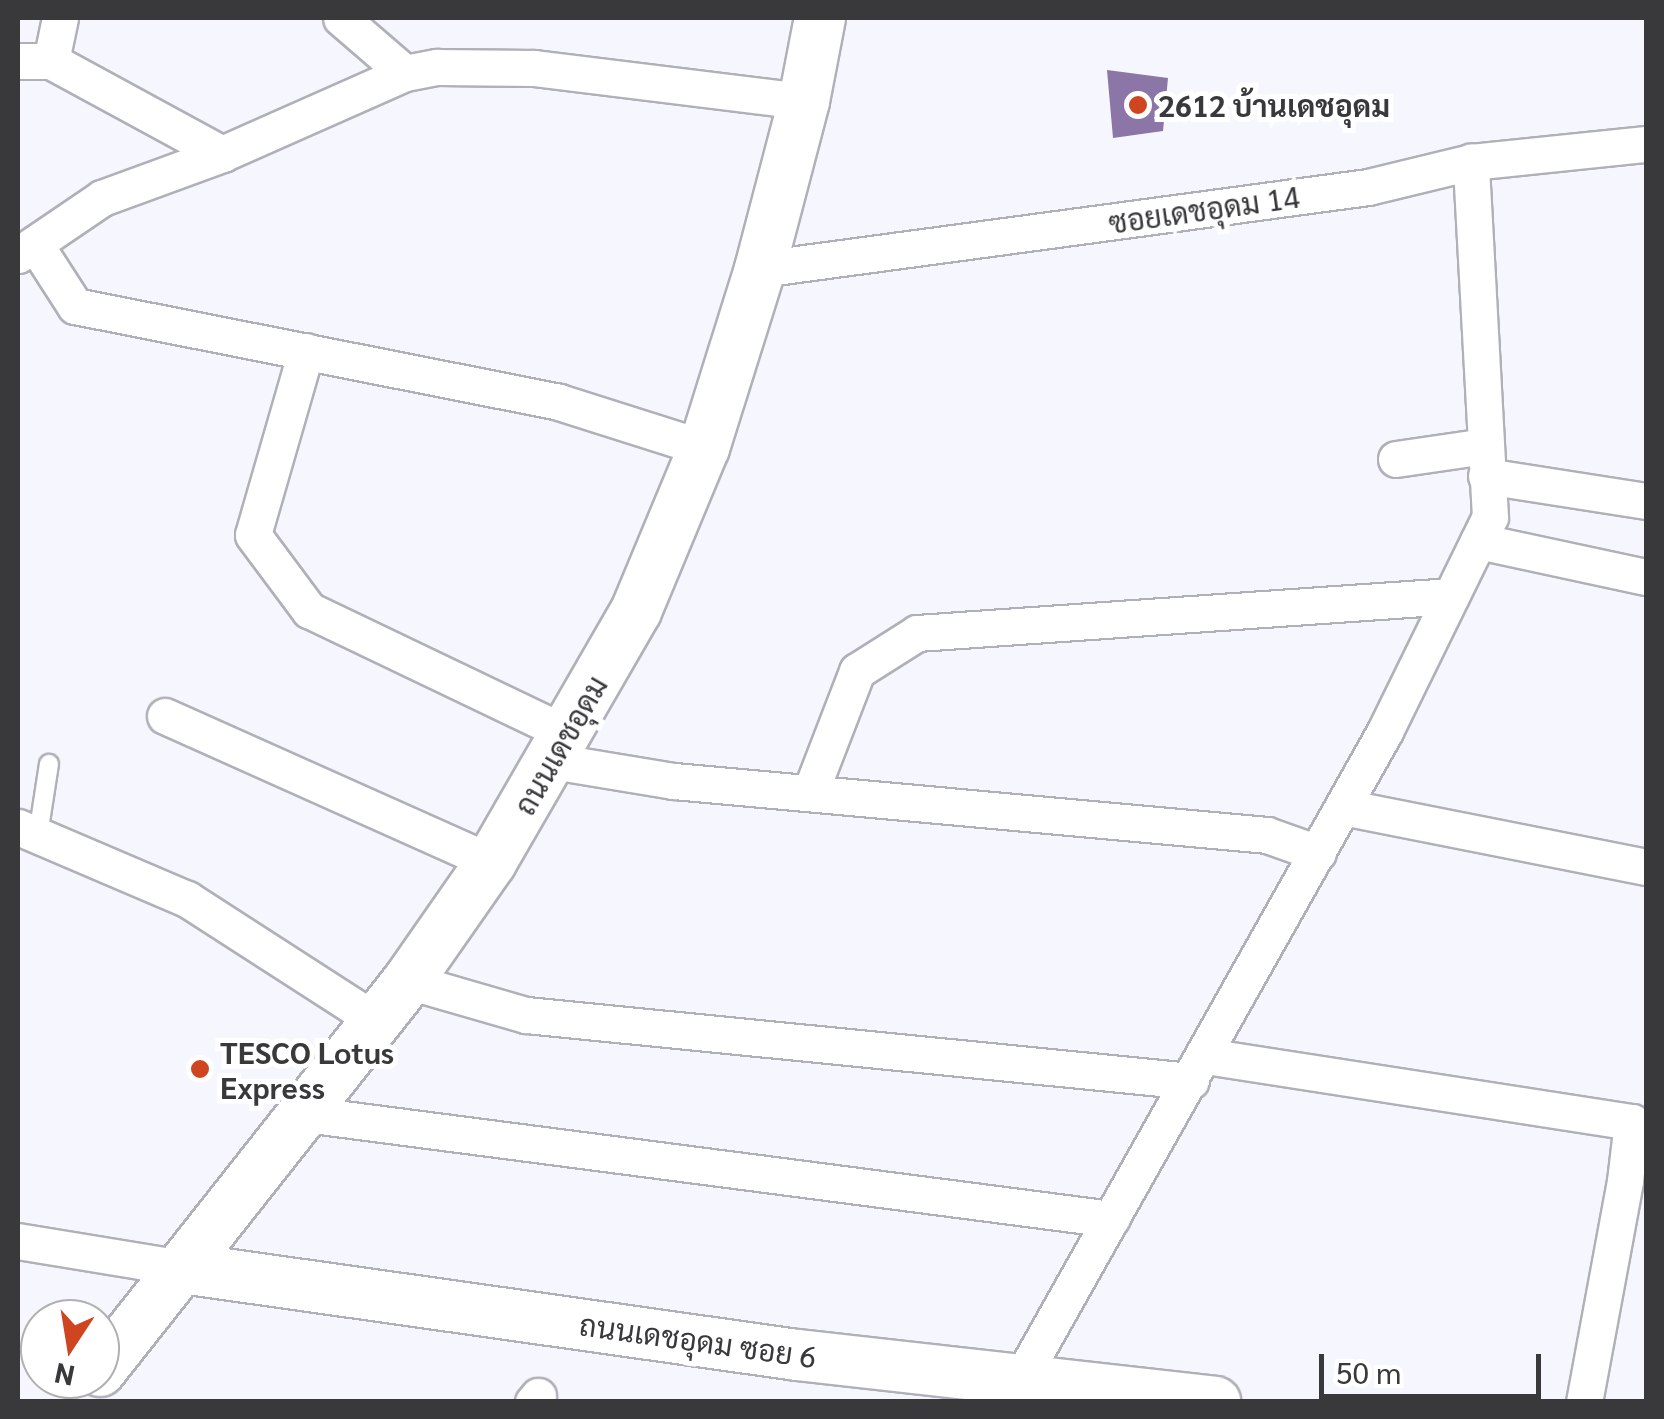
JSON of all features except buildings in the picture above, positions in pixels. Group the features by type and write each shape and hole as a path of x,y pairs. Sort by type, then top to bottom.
{"main road":[{"name":"ถนนเดชอุดม","path":"120,1346 408,980 490,862 560,748 636,611 704,448 760,269 804,101 820,18"},
{"name":"ถนนเดชอุดม ซอย 6","path":"182,1268 1019,1382 1216,1402"}],"street":[{"path":"60,18 34,61 222,154"},
{"path":"342,18 404,73"},
{"path":"704,448 558,402 76,306 26,250 102,198 222,154 404,73 437,67 534,68 804,101"},
{"name":"ซอยเดชอุดม 14","path":"760,269 1368,186 1471,162 1646,144"},
{"path":"1019,1382 1318,854 1490,517 1471,162"},
{"path":"306,351 252,535 309,610 560,748 674,781 1268,835 1318,854"},
{"path":"1396,458 1485,461 1646,501"},
{"path":"1478,541 1646,577"},
{"path":"810,794 857,671 917,633 1451,596"},
{"path":"166,716 490,862"},
{"path":"1343,807 1646,867"},
{"path":"28,831 187,899 376,1021"},
{"path":"408,980 526,1015 1198,1068 1632,1122 1626,1181 1584,1402"},
{"path":"305,1114 1111,1220"},
{"path":"18,1241 182,1268"}],"lane":[{"path":"28,831 49,764"}],"place":[{"name":"2612 บ้านเดชอุดม","path":"1138,105"},
{"name":"TESCO Lotus Express","path":"200,1069"}]}
